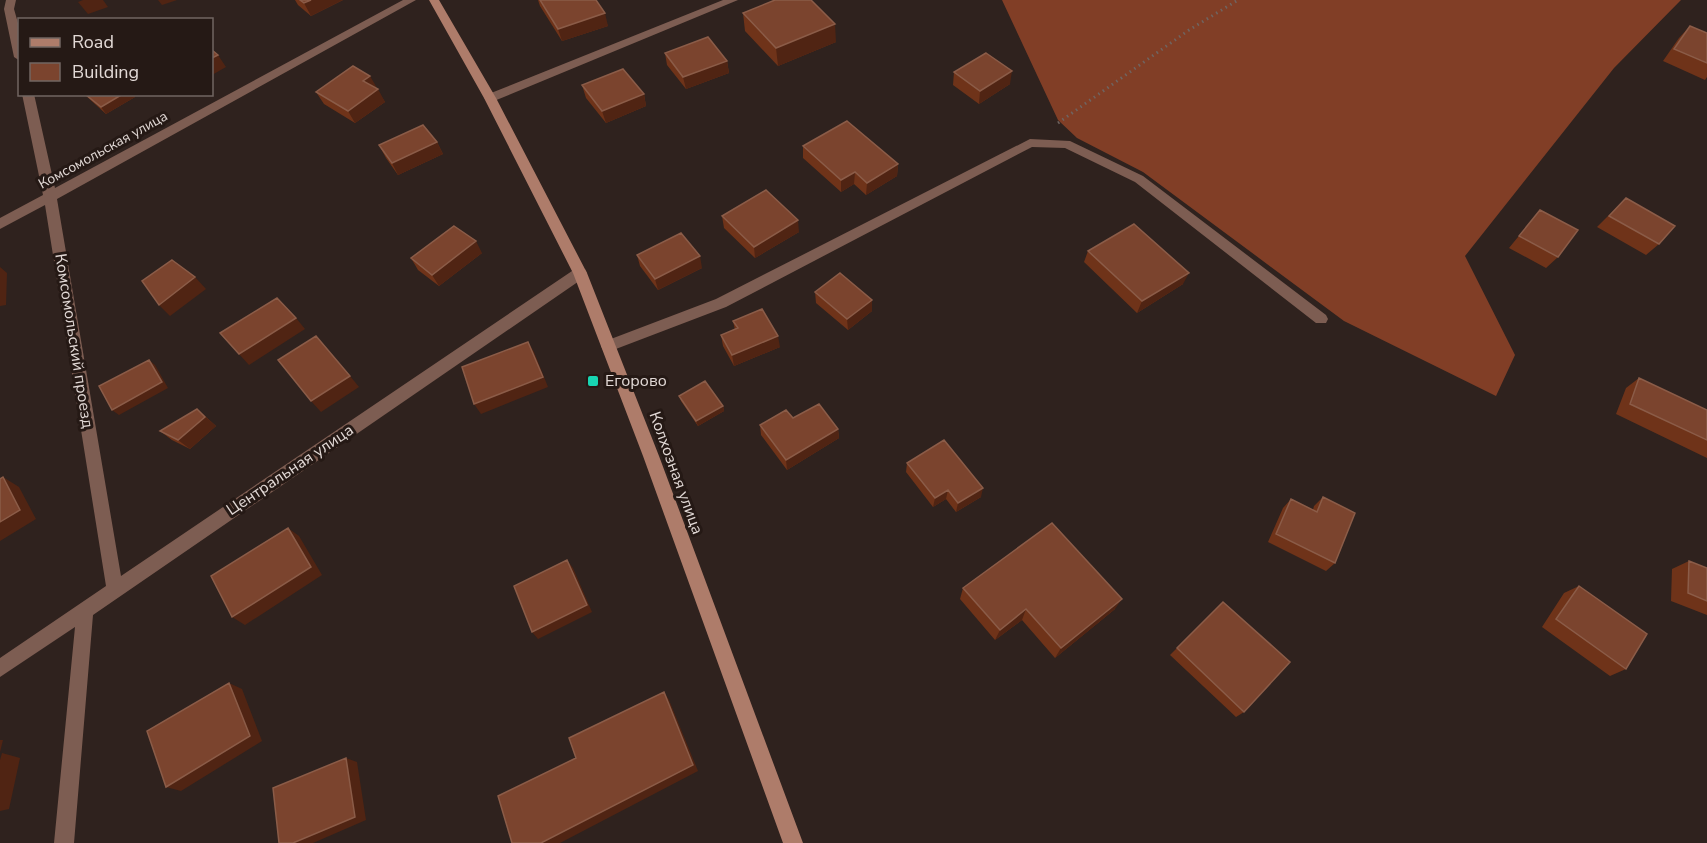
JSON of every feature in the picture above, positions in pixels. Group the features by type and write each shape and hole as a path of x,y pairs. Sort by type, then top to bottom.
{"main road":[{"name":"Колхозная улица","path":"434,0 490,98 580,273 793,843"}],"street":[{"path":"10,0 9,9 18,48"},
{"name":"Комсомольская улица","path":"0,224 411,0"},
{"path":"490,98 733,0"},
{"name":"Комсомольский проезд","path":"28,96 50,196 115,589"},
{"path":"608,346 720,303 790,269 1030,143 1065,144 1091,154 1139,179 1321,319"},
{"name":"Центральная улица","path":"0,668 580,273"},
{"path":"64,843 85,609"}],"path":[{"path":"1030,143 1189,30 1238,0"}],"shaded area":[{"path":"1002,0 1681,0 1614,68 1465,256 1515,355 1496,396 1344,321 1143,172 1077,138 1058,120"}],"building":[{"path":"540,0 596,0 605,13 558,29"},
{"path":"775,0 811,0 835,24 776,48 743,13"},
{"path":"1690,26 1707,33 1707,63 1674,49"},
{"path":"708,37 727,61 683,77 665,53"},
{"path":"986,53 1012,71 980,91 954,72"},
{"path":"353,66 370,76 363,81 378,89 348,111 316,92"},
{"path":"623,69 644,94 602,111 582,85"},
{"path":"87,96 120,96 101,107"},
{"path":"847,121 898,164 867,183 855,172 841,180 803,146"},
{"path":"423,125 437,142 392,163 379,145"},
{"path":"766,190 798,220 754,247 722,216"},
{"path":"1626,198 1675,226 1659,244 1609,216"},
{"path":"1540,210 1578,230 1558,257 1519,236"},
{"path":"1134,224 1189,273 1142,301 1088,251"},
{"path":"454,226 476,241 432,275 411,258"},
{"path":"681,233 700,256 655,279 637,255"},
{"path":"172,260 195,277 159,305 142,281"},
{"path":"840,273 872,300 847,319 815,292"},
{"path":"277,298 296,318 239,354 220,333"},
{"path":"762,309 778,336 732,355 721,335 738,328 733,321"},
{"path":"316,336 350,376 311,401 278,360"},
{"path":"528,342 543,377 474,404 462,367"},
{"path":"149,360 162,382 112,410 99,386"},
{"path":"1639,378 1707,410 1707,440 1630,404"},
{"path":"705,381 723,406 696,421 679,396"},
{"path":"819,404 838,429 786,460 760,425 786,410 793,418"},
{"path":"197,409 205,417 178,440 160,431"},
{"path":"944,440 983,488 958,503 948,490 935,498 907,463"},
{"path":"3,477 20,510 0,522 0,479"},
{"path":"1323,497 1355,513 1335,563 1276,534 1291,499 1317,512"},
{"path":"1052,523 1122,599 1061,648 1026,609 1000,630 963,588"},
{"path":"288,528 311,567 232,617 211,576"},
{"path":"567,560 587,605 532,632 514,586"},
{"path":"1689,561 1707,568 1707,601 1688,593"},
{"path":"1579,586 1647,634 1626,669 1556,619"},
{"path":"1223,602 1290,662 1244,712 1177,648"},
{"path":"229,683 250,736 166,787 147,731"},
{"path":"664,692 693,765 541,843 512,843 498,796 576,758 569,738"},
{"path":"346,758 355,817 293,843 279,843 273,788"}],"place":[{"name":"Егорово","path":"593,381"}]}
